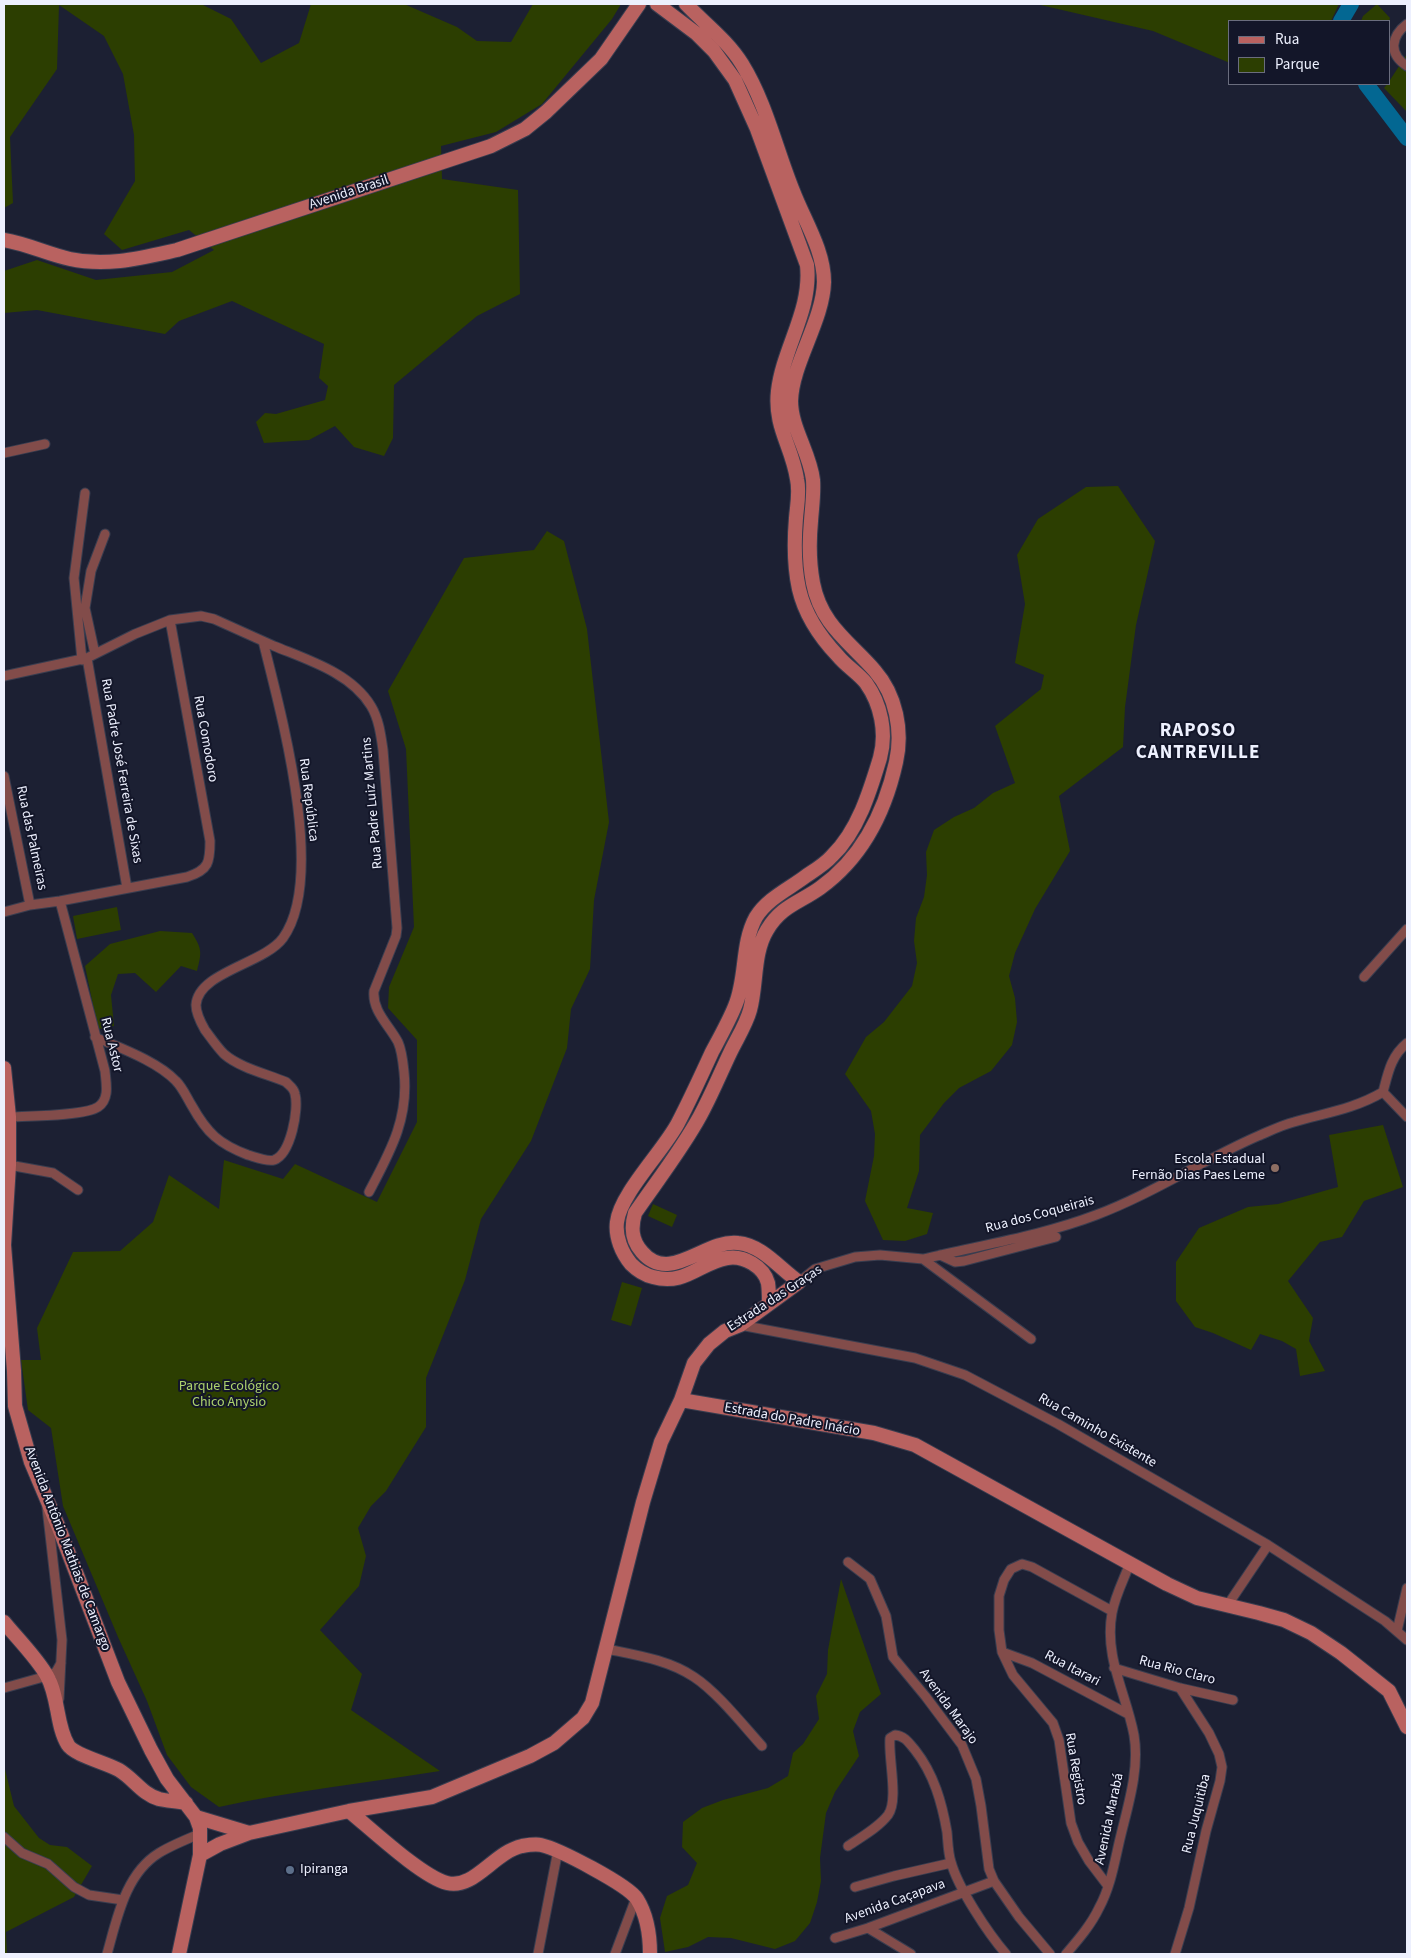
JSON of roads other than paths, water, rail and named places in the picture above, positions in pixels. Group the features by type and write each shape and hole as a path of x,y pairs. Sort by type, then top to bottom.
{"street":[{"name":"Avenida Brasil","path":"4,240 24,243 70,259 93,262 124,262 177,250 491,146 525,128 546,112 601,59 639,4"},
{"path":"657,4 697,34 714,51 735,80 822,262 824,281 821,300 795,380 791,401 794,420 812,477 813,498 809,552 814,585 820,605 831,624 849,646 877,673 890,695 896,712 897,759 876,823 842,870 816,890 779,913 763,937 750,1011 700,1116 635,1212 632,1224 633,1236 637,1247 645,1256 655,1262 666,1264 678,1263 724,1243 738,1243 752,1246 764,1253 798,1282"},
{"path":"686,4 724,40 742,64 773,132 807,265 808,281 806,297 780,376 777,406 779,424 798,479 794,553 799,588 806,611 818,633 838,656 866,683 876,702 882,724 884,742 862,811 833,856 768,902 757,917 749,934 736,1002 677,1126 621,1206 617,1222 618,1238 624,1255 635,1268 649,1276 666,1280 682,1278 727,1258 746,1260 764,1274 768,1284 769,1303"},
{"path":"1407,24 1397,33 1394,46 1400,62 1407,66"},
{"path":"4,453 45,444"},
{"path":"85,493 74,578 88,657"},
{"path":"88,657 85,608 91,571 105,534"},
{"path":"806,611 820,605"},
{"name":"Rua Padre Luiz Martins","path":"4,676 88,657 135,634 170,620 201,616 214,619 313,662 348,681 359,690 372,707 384,750 397,928 396,936 373,998 379,1012 398,1042 403,1056 406,1086 401,1123 393,1147 369,1192"},
{"name":"Rua Comodoro","path":"127,888 188,877 200,873 208,863 210,841 170,620"},
{"name":"Rua República","path":"95,1037 155,1066 176,1081 210,1134 223,1143 255,1157 272,1160 277,1159 283,1151 293,1131 296,1114 296,1094 293,1087 286,1082 225,1055 201,1023 196,1007 198,996 204,986 215,978 268,952 283,938 294,915 299,886 302,832 293,772 263,641"},
{"name":"Rua Padre José Ferreira de Sixas","path":"88,657 127,888"},
{"path":"884,742 898,742"},
{"name":"Rua das Palmeiras","path":"4,776 30,905"},
{"path":"4,912 30,905 60,902 127,888"},
{"name":"Rua Astor","path":"9,1117 84,1112 98,1107 104,1099 107,1090 104,1071 60,902"},
{"path":"1364,977 1407,929"},
{"path":"725,1025 740,1032"},
{"path":"1407,1043 1399,1050 1390,1064 1383,1092 1407,1117"},
{"name":"Avenida Antônio Mathias de Camargo","path":"4,1068 9,1117 9,1165 4,1245 15,1406 31,1462 63,1537 118,1682 166,1779 196,1817 202,1833"},
{"name":"Rua dos Coqueirais","path":"923,1259 1052,1229 1095,1216 1146,1194 1257,1136 1292,1122 1347,1109 1367,1102 1383,1092"},
{"path":"9,1165 53,1173 78,1190"},
{"path":"940,1255 955,1262 964,1261 1056,1237"},
{"name":"Estrada das Graças","path":"681,1400 694,1363 709,1344 725,1331 740,1325 815,1269 855,1257 880,1255 923,1259"},
{"path":"923,1259 1031,1339"},
{"path":"649,1276 655,1262"},
{"path":"768,1284 785,1272"},
{"name":"Rua Caminho Existente","path":"740,1325 915,1358 965,1375 1058,1424 1268,1545 1397,1631 1407,1640"},
{"path":"200,1855 224,1842 249,1834 349,1811 432,1797 530,1756 554,1743 583,1718 592,1703 645,1495 662,1442 681,1400"},
{"name":"Estrada do Padre Inácio","path":"681,1400 874,1434 915,1445 1168,1584 1197,1598 1284,1620 1311,1632 1389,1691 1407,1727"},
{"path":"46,1498 62,1640 58,1709"},
{"path":"1227,1606 1268,1545"},
{"name":"Avenida Marajo","path":"848,1562 870,1579 886,1616 893,1656 962,1745 976,1778 989,1869 994,1881 1019,1917 1050,1954"},
{"name":"Avenida Marabá","path":"1066,1954 1087,1929 1100,1908 1108,1886 1133,1787 1134,1736 1114,1668 1109,1633 1112,1611 1130,1563"},
{"name":"Rua Registro","path":"1108,1886 1089,1862 1073,1829 1059,1740 1053,1723 1013,1675 1002,1652 999,1630 1000,1596 1004,1580 1011,1569 1022,1564 1032,1567 1112,1611"},
{"path":"1397,1631 1407,1588"},
{"path":"4,1622 47,1676 69,1747 78,1754 94,1758 120,1770 141,1790 159,1799 186,1803"},
{"path":"607,1649 660,1662 694,1677 734,1715 762,1746"},
{"name":"Rua Itarari","path":"1002,1652 1032,1663 1128,1714"},
{"path":"4,1688 56,1672 61,1662"},
{"name":"Rua Rio Claro","path":"1114,1668 1180,1688 1233,1700"},
{"name":"Rua Juquitiba","path":"1175,1954 1189,1908 1222,1766 1219,1754 1209,1733 1180,1688"},
{"path":"848,1846 878,1825 888,1814 893,1801 890,1738 895,1735 899,1736 908,1741 921,1758 935,1785 941,1804 951,1863 964,1891 1006,1954"},
{"path":"349,1811 430,1876 447,1883 462,1884 474,1878 506,1852 522,1846 539,1844 558,1850 622,1887 636,1898 650,1939 650,1954"},
{"path":"196,1817 249,1834"},
{"path":"223,1826 224,1842"},
{"path":"179,1954 200,1855 202,1833"},
{"path":"107,1954 123,1900 140,1870 157,1854 202,1833"},
{"path":"4,1837 22,1853 48,1864 74,1887 89,1895 123,1900"},
{"path":"538,1954 558,1850"},
{"path":"855,1887 951,1863"},
{"name":"Avenida Caçapava","path":"835,1938 868,1928 994,1881"},
{"path":"615,1954 636,1898"},
{"path":"868,1928 911,1954"}],"waterway":[{"path":"1342,20 1351,4"},
{"path":"1367,85 1407,138"}],"place":[{"name":"Escola Estadual Fernão Dias Paes Leme","path":"1275,1168"},
{"name":"Ipiranga","path":"290,1870"}],"district":[{"name":"RAPOSO CANTREVILLE","path":"1198,743"}],"park label":[{"name":"Parque Ecológico Chico Anysio","path":"229,1395"}]}
